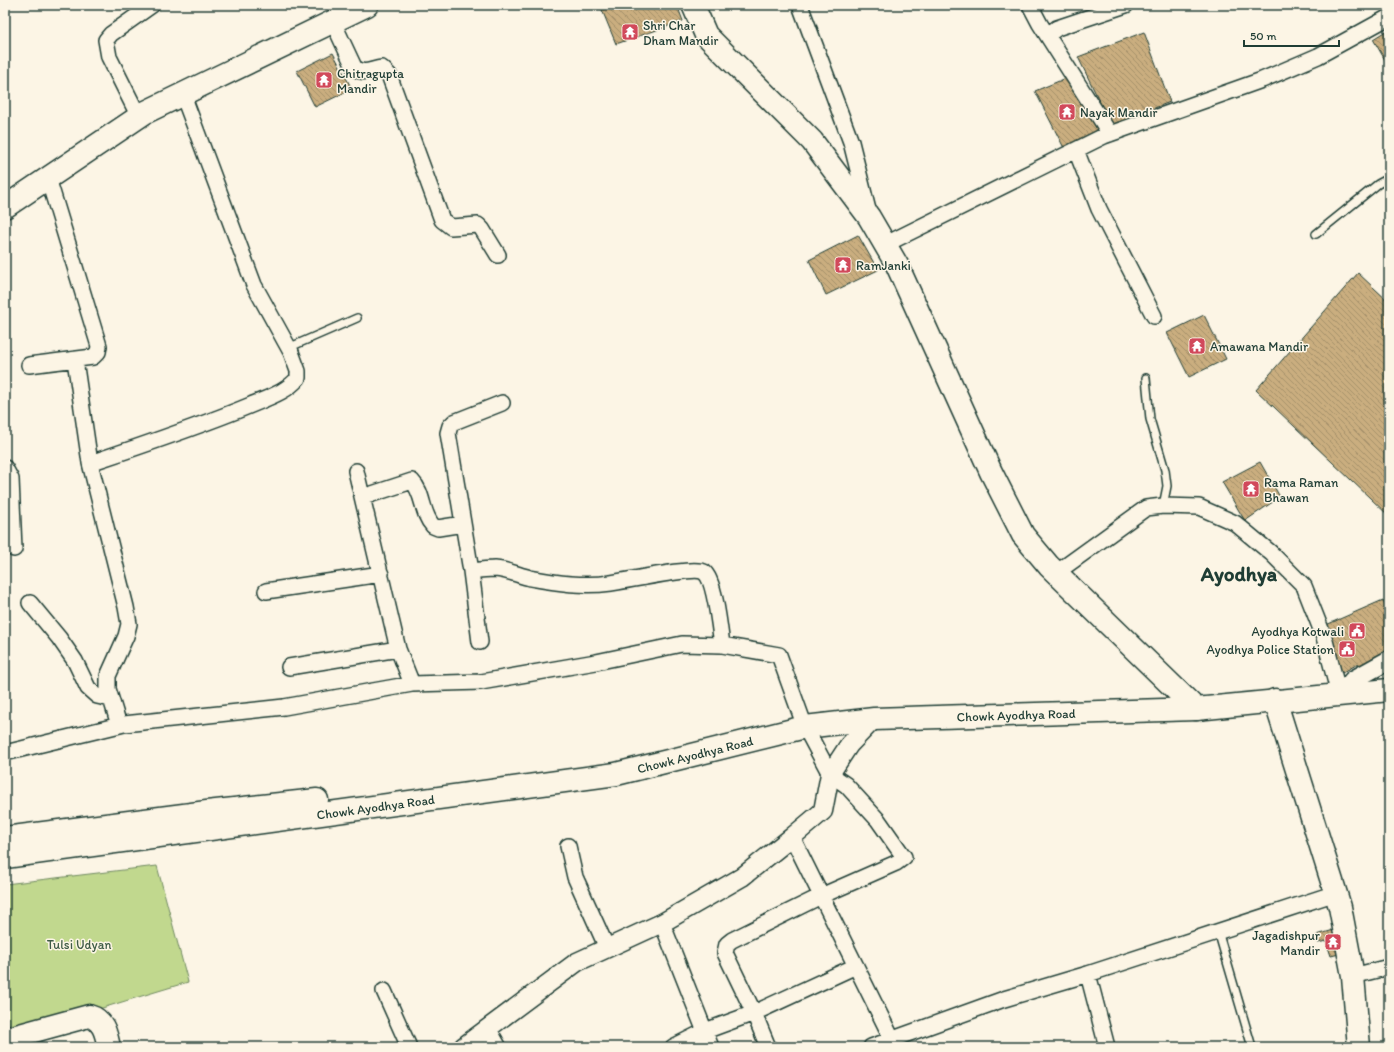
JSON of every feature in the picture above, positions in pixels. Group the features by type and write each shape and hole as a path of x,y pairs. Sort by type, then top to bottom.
{"main road":[{"path":"5,207 139,117 367,5"},
{"path":"693,5 706,35 812,141 869,216 884,245 897,265 1022,534 1056,573 1190,703"},
{"path":"5,838 207,812 421,789 623,762 802,721 960,702 1190,703 1345,689 1381,675"},
{"name":"Chowk Ayodhya Road","path":"5,857 616,774 802,721 1276,700 1345,689 1389,690"},
{"path":"1276,700 1340,906 1353,976 1359,1047"},
{"path":"5,1039 89,1016 96,1018 101,1023 109,1047"}],"street":[{"path":"139,117 109,57 106,40 111,34 152,5"},
{"path":"800,5 851,142 869,216"},
{"path":"1030,5 1110,134"},
{"path":"1048,35 1057,28 1126,5"},
{"path":"884,245 1110,134 1262,80 1318,56 1389,16"},
{"path":"333,22 354,67 364,73 382,68 389,75 442,220 451,228 478,226 482,229 498,255"},
{"path":"90,463 212,422 282,391 294,384 298,378 298,371 288,348 254,285 183,95"},
{"path":"1076,150 1099,209 1154,316"},
{"path":"29,365 93,357 98,352 100,346 48,178"},
{"path":"75,360 90,463 126,607 128,624 126,636 108,676 108,689 119,725"},
{"path":"480,642 471,570 448,433 450,426 454,422 502,403"},
{"path":"5,468 11,479 14,549"},
{"path":"356,471 398,648 412,684"},
{"path":"362,497 412,481 418,490 425,513 433,526 438,528 463,524"},
{"path":"1056,573 1146,508 1163,506 1199,507 1235,523 1271,553 1304,586 1345,689"},
{"path":"471,570 494,569 514,572 528,577 586,586 696,570 704,572 708,578 716,604 722,645"},
{"path":"266,591 380,574"},
{"path":"30,603 59,638 75,661 88,688 97,696 111,699"},
{"path":"5,753 119,725 284,707 412,684 481,682 596,662 682,644 722,645 779,655 802,721 830,774 846,785 878,820 904,857 896,863 821,896 732,940 728,944 725,953 754,1013 768,1047"},
{"path":"289,667 398,648"},
{"path":"1381,675 1389,660"},
{"path":"462,1047 577,962 662,923 742,877 823,811 830,774 849,745 874,719"},
{"path":"792,837 892,1039"},
{"path":"568,846 575,877 607,948"},
{"path":"871,1047 1004,999 1088,974 1336,893"},
{"path":"662,923 711,1047"},
{"path":"673,1047 705,1031 754,1013 856,966"},
{"path":"1353,976 1389,967"},
{"path":"1088,974 1107,1047"},
{"path":"384,991 409,1047"},
{"path":"487,1029 497,1047"}],"lane":[{"path":"1316,234 1378,184 1389,178"},
{"path":"288,348 357,318"},
{"path":"1146,378 1150,419 1165,470 1167,486 1163,506"},
{"path":"1218,931 1252,1047"}],"green space":[{"name":"Tulsi Udyan","path":"157,866 188,982 13,1035 5,1011 5,884"}],"building":[{"name":"Shri Char Dham Mandir","path":"600,5 677,5 683,21 616,44"},
{"path":"1389,29 1389,67 1373,39"},
{"path":"1144,32 1170,102 1111,125 1078,57"},
{"name":"Chitragupta Mandir","path":"333,53 352,89 315,107 297,71"},
{"name":"Nayak Mandir","path":"1071,76 1099,133 1064,148 1035,91"},
{"name":"RamJanki","path":"858,235 878,270 826,295 809,260"},
{"path":"1358,273 1389,302 1389,516 1256,390"},
{"name":"Amawana Mandir","path":"1204,315 1226,359 1189,377 1167,333"},
{"name":"Rama Raman Bhawan","path":"1260,462 1280,497 1245,521 1222,482"},
{"name":"Ayodhya Kotwali","path":"1383,600 1389,615 1389,654 1367,664 1356,665 1342,673 1324,637 1326,625"},
{"name":"Jagadishpur Mandir","path":"1337,929 1343,953 1331,956 1326,941 1318,943 1317,935"}],"place":[{"name":"Shri Char Dham Mandir","path":"630,32"},
{"name":"Chitragupta Mandir","path":"324,80"},
{"name":"Nayak Mandir","path":"1067,112"},
{"name":"RamJanki","path":"843,265"},
{"name":"Amawana Mandir","path":"1197,346"},
{"name":"Rama Raman Bhawan","path":"1251,489"},
{"name":"Ayodhya Kotwali","path":"1357,631"},
{"name":"Ayodhya Police Station","path":"1347,649"},
{"name":"Jagadishpur Mandir","path":"1333,942"}],"district":[{"name":"Ayodhya","path":"1239,573"}]}
